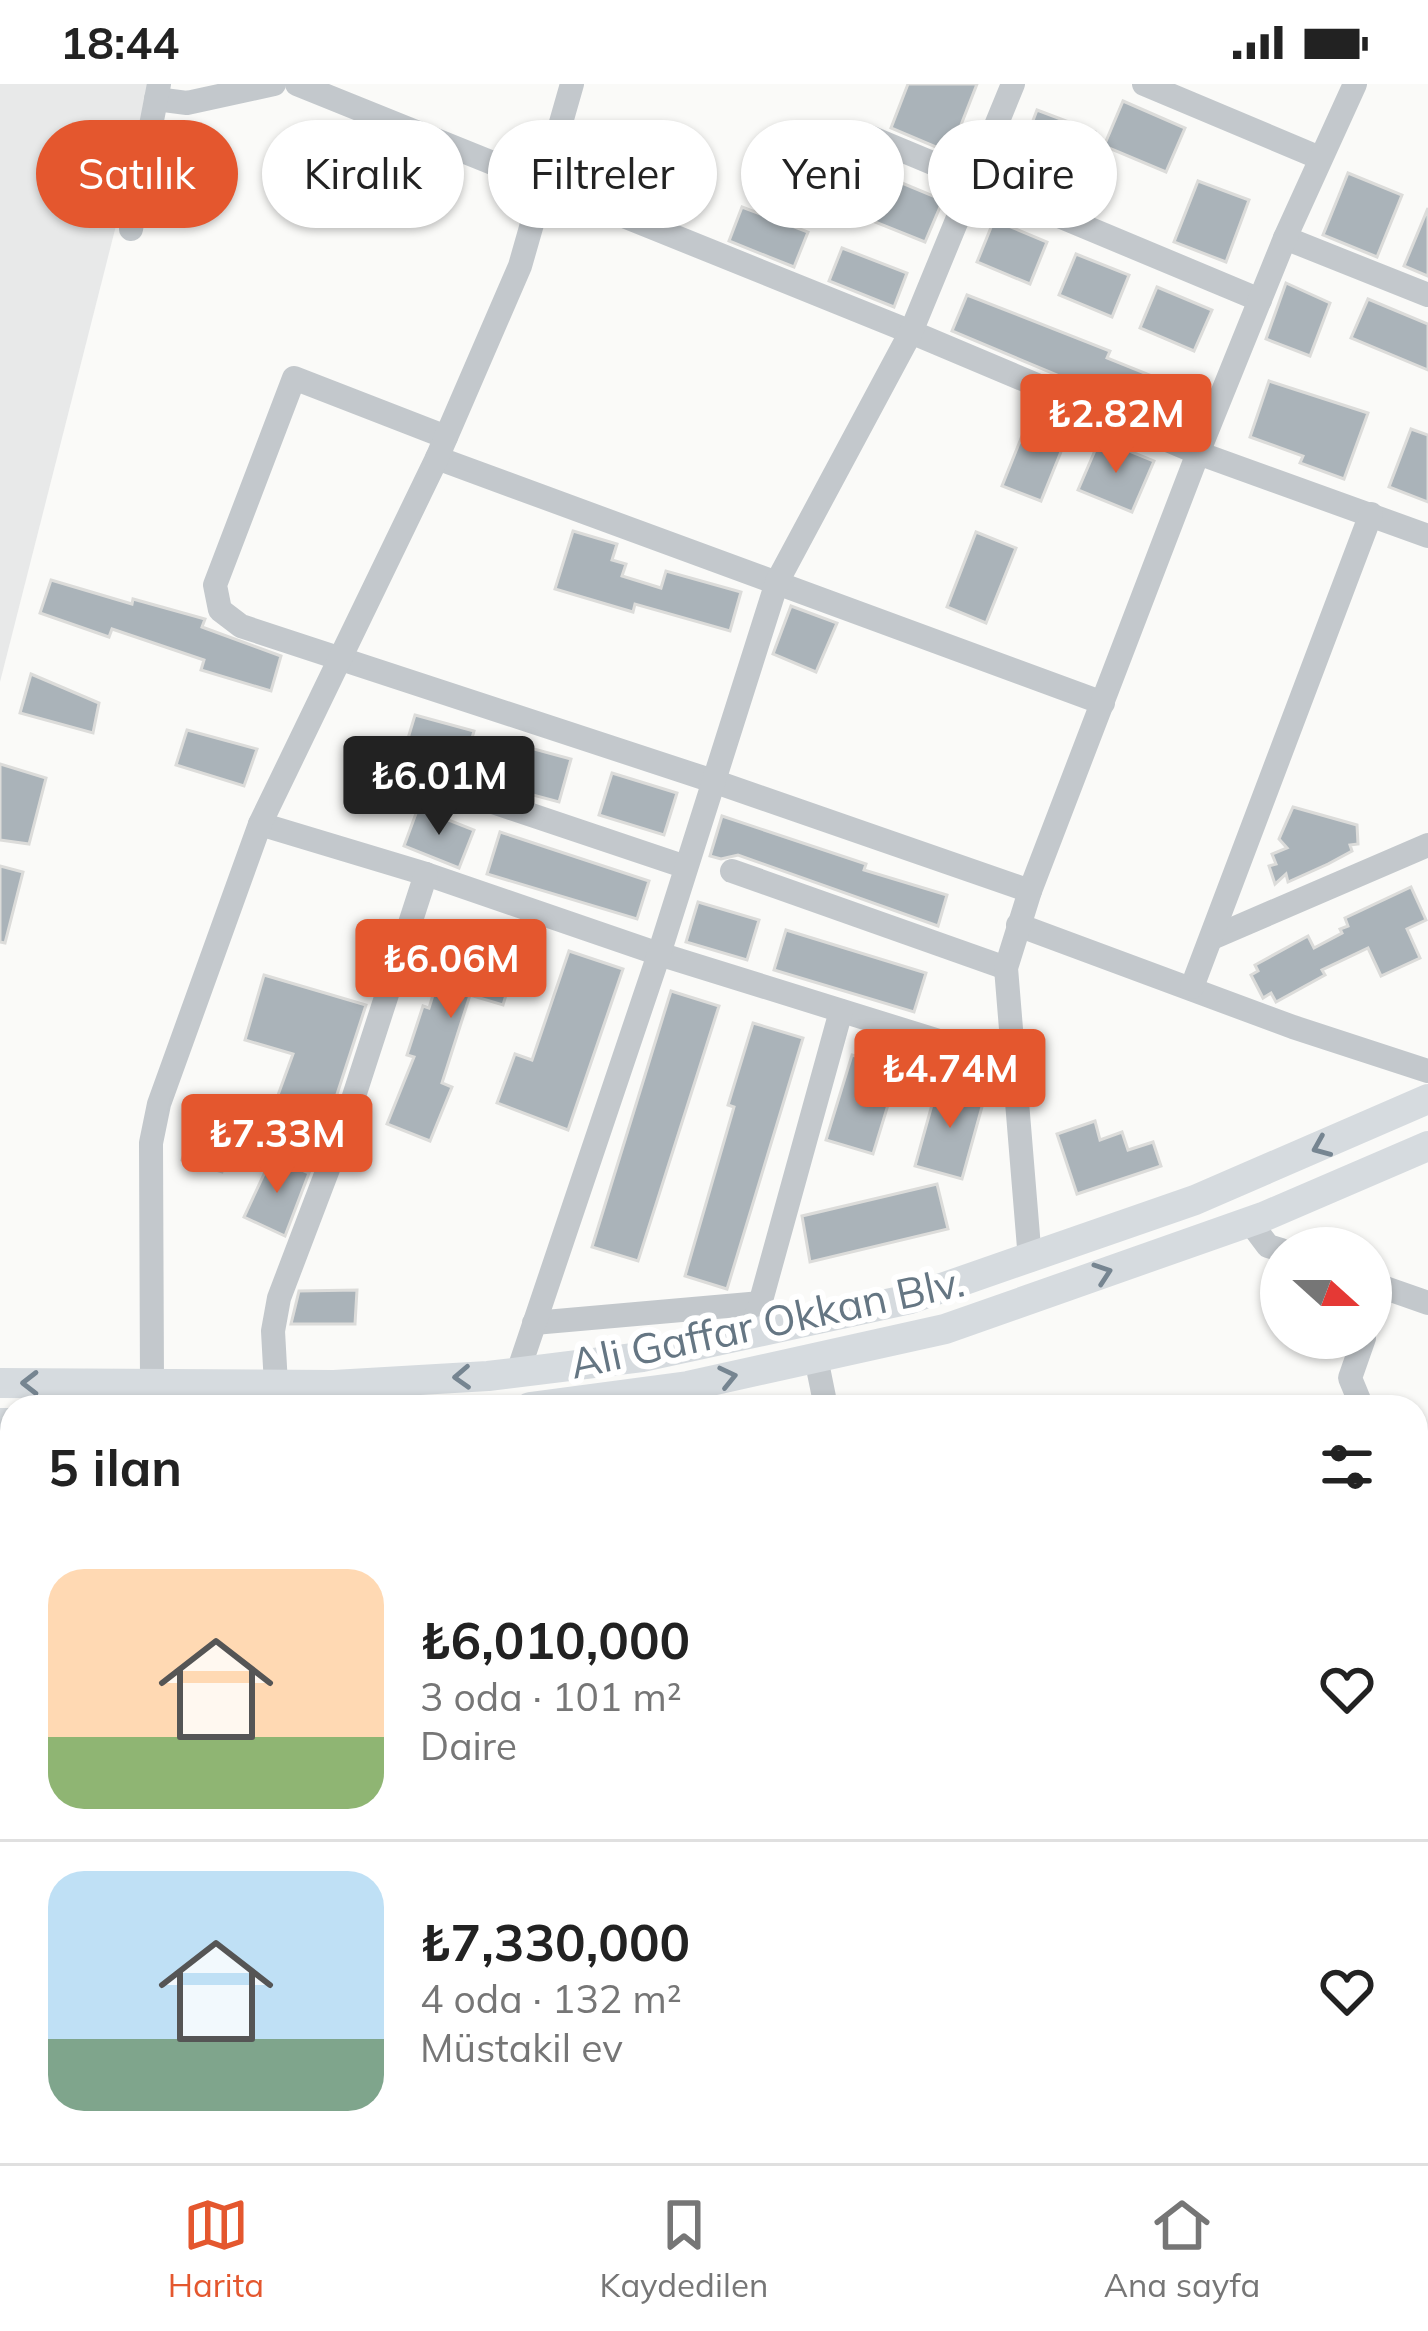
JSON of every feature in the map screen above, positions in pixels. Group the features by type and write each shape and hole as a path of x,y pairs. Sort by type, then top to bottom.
{"main road":[{"name":"Ali Gaffar Okkan Blv.","path":"0,1383 152,1383 194,1395 276,1384 334,1385 518,1372 641,1357 756,1318 910,1299 1030,1260 1195,1200 1428,1099"},
{"name":"Ali Gaffar Okkan Blv.","path":"620,1395 688,1386 945,1329 1250,1222 1428,1146"}],"street":[{"path":"131,229 158,91 187,103 274,84"},
{"path":"297,84 488,160"},
{"path":"561,120 572,84"},
{"path":"998,120 1013,84"},
{"path":"1144,84 1320,158"},
{"path":"1030,1260 1006,968 1030,892 1198,453 1355,84"},
{"path":"152,1383 151,1144 159,1104 260,824 442,447 520,266 530,228"},
{"path":"657,228 1198,453 1428,536"},
{"path":"518,1372 777,582 911,332 954,228"},
{"path":"1086,228 1260,300"},
{"path":"1286,238 1428,295"},
{"path":"1030,892 230,621 216,600 215,585 294,378 442,447 777,582 1103,703"},
{"path":"1192,987 1371,514"},
{"path":"472,795 686,867"},
{"path":"260,824 1016,1065"},
{"path":"1212,938 1428,844"},
{"path":"732,871 1006,968"},
{"path":"276,1384 273,1331 279,1298 344,1127 426,874"},
{"path":"1018,925 1428,1071"},
{"path":"534,1323 756,1318 842,1011"},
{"path":"1250,1222 1260,1235"},
{"path":"1392,1290 1428,1303"},
{"path":"816,1358 824,1395"},
{"path":"1357,1359 1350,1378 1357,1395"}],"shaded area":[{"path":"0,84 152,84 143,120 36,120 36,228 115,228 0,682"}],"building":[{"path":"908,84 977,84 963,120 928,120 928,144 904,134 904,120 894,120"},
{"path":"1123,101 1185,128 1166,172 1117,151 1115,120"},
{"path":"1037,110 1063,120 1033,120"},
{"path":"1348,173 1402,195 1377,257 1323,235"},
{"path":"1198,181 1249,200 1226,262 1174,242"},
{"path":"904,184 928,194 931,228 925,242 890,228 904,228"},
{"path":"1428,208 1428,276 1404,266"},
{"path":"741,210 741,228 808,232 794,267 729,241"},
{"path":"991,228 1013,228 1047,242 1030,284 977,262"},
{"path":"842,248 907,273 894,307 829,281"},
{"path":"1076,254 1129,275 1112,317 1059,295"},
{"path":"1286,283 1330,303 1310,356 1266,339"},
{"path":"1157,287 1212,310 1194,351 1140,328"},
{"path":"967,295 1110,351 1107,358 1182,388 1169,422 952,331"},
{"path":"1368,299 1428,324 1428,370 1351,338"},
{"path":"1269,381 1368,413 1344,479 1300,463 1303,456 1250,437"},
{"path":"1032,411 1071,427 1041,501 1002,486"},
{"path":"1411,429 1428,435 1428,502 1389,487"},
{"path":"1100,439 1154,461 1132,512 1078,490"},
{"path":"573,531 617,544 612,560 626,564 622,576 661,588 666,571 741,592 730,631 635,604 633,612 555,589"},
{"path":"976,532 1016,548 986,623 947,607"},
{"path":"51,580 205,619 202,627 281,656 271,691 201,670 204,660 112,629 109,637 40,613"},
{"path":"791,606 837,623 816,672 773,654"},
{"path":"31,674 99,703 93,733 20,713"},
{"path":"415,715 474,731 463,771 403,755"},
{"path":"187,730 257,749 244,786 176,765"},
{"path":"508,742 571,759 559,802 514,790 519,774 501,768"},
{"path":"0,764 46,778 29,844 0,840"},
{"path":"612,773 677,793 664,835 599,815"},
{"path":"1293,807 1357,825 1358,844 1350,845 1352,851 1328,864 1288,882 1286,874 1275,884 1269,866 1276,864 1272,854 1287,848 1279,839"},
{"path":"418,808 474,830 459,868 404,846"},
{"path":"722,816 866,864 864,870 947,895 938,926 738,855 710,856"},
{"path":"500,832 649,881 637,919 487,874"},
{"path":"0,866 23,872 5,943 0,942"},
{"path":"1411,887 1426,920 1407,929 1420,958 1381,976 1368,948 1322,970 1325,975 1276,1002 1271,993 1263,998 1251,975 1258,971 1255,965 1308,936 1314,948 1342,933 1340,929 1348,926 1345,918"},
{"path":"698,902 759,920 747,960 686,942"},
{"path":"456,921 522,942 503,1005 470,995 442,1083 452,1087 430,1141 387,1124 414,1057 407,1055 423,1006 429,1008"},
{"path":"786,930 926,973 914,1012 774,970"},
{"path":"569,951 623,969 568,1130 497,1103 515,1054 532,1060"},
{"path":"264,975 366,1005 327,1125 274,1106 293,1054 245,1040"},
{"path":"671,991 719,1006 638,1261 592,1247"},
{"path":"753,1023 803,1038 727,1289 685,1276"},
{"path":"852,1055 899,1069 873,1154 826,1140"},
{"path":"938,1083 985,1096 962,1179 915,1166"},
{"path":"201,1100 241,1112 222,1172 182,1160"},
{"path":"1095,1121 1100,1140 1122,1132 1128,1150 1153,1142 1161,1166 1077,1194 1057,1134"},
{"path":"272,1157 309,1173 285,1236 244,1217"},
{"path":"937,1184 948,1229 810,1262 802,1216"},
{"path":"357,1290 355,1324 291,1324 299,1291"}]}
